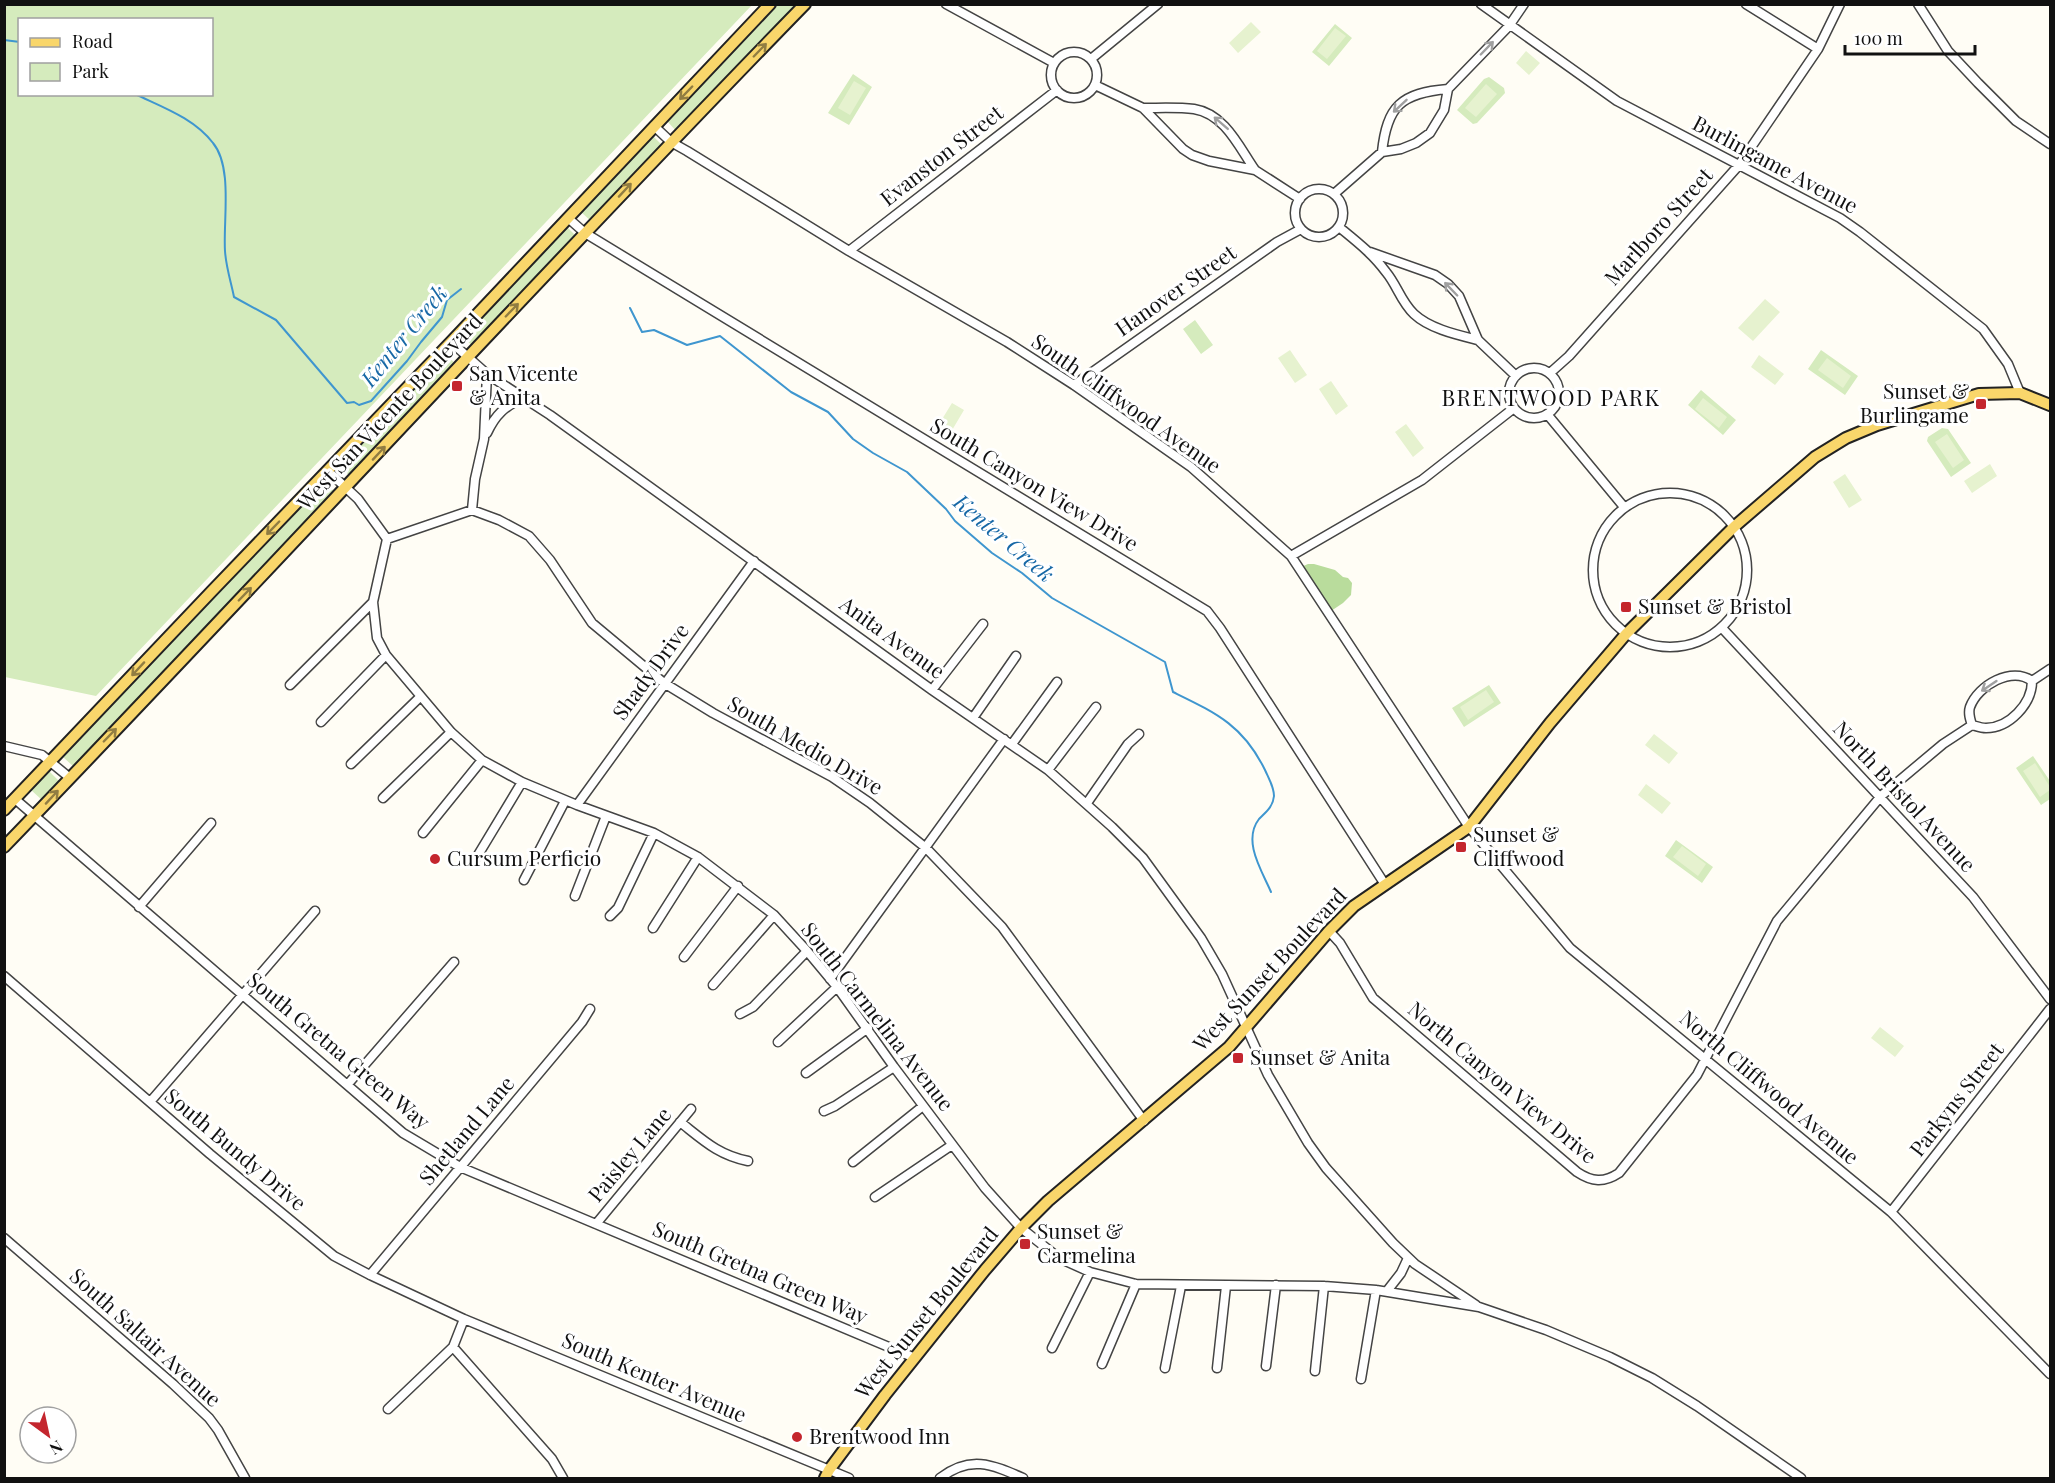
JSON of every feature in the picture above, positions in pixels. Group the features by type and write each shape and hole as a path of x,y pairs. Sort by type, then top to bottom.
{"main road":[{"name":"West San Vicente Boulevard","path":"4,810 770,4"},
{"name":"West San Vicente Boulevard","path":"4,847 671,142 805,4"},
{"name":"West Sunset Boulevard","path":"827,1474 915,1358 1021,1228 1048,1201 1229,1047 1329,931 1354,906 1384,883 1421,861 1469,827 1558,714 1626,634 1735,526 1815,457 1846,438 1877,425 1979,394 2020,393 2050,405"}],"street":[{"path":"946,4 1054,63"},
{"path":"1091,59 1158,4"},
{"name":"Burlingame Avenue","path":"1481,4 1617,101 1840,218 1983,329 2008,363 2020,393"},
{"path":"1334,194 1382,152 1401,149 1416,143 1430,133 1444,110 1448,89 1509,26 1524,4"},
{"path":"1746,4 1818,50"},
{"name":"Marlboro Street","path":"1550,373 1569,356 1739,165 1818,50 1840,4"},
{"path":"1918,4 1948,51 2016,122 2050,144"},
{"path":"1079,52 1091,59 1097,71 1095,85 1090,91 1077,97 1070,97 1057,90 1051,77 1054,63 1059,57 1079,52"},
{"path":"1095,85 1143,108 1183,149 1192,155 1209,161 1255,170 1300,199"},
{"path":"1382,152 1384,130 1390,116 1400,104 1413,95 1448,89"},
{"name":"Evanston Street","path":"849,250 1057,90"},
{"path":"1143,108 1194,109 1209,114 1229,130 1255,170"},
{"name":"South Cliffwood Avenue","path":"654,126 671,142 1007,342 1074,385 1191,467 1291,556 1469,827"},
{"path":"1312,190 1327,190 1334,194 1339,198 1343,210 1339,227 1332,234 1310,236 1298,225 1295,212 1300,199 1312,190"},
{"name":"South Canyon View Drive","path":"568,218 585,233 1207,612 1220,628 1384,883"},
{"path":"1339,227 1370,252 1388,273 1402,300 1415,315 1430,324 1478,340"},
{"name":"Hanover Street","path":"1074,385 1277,242 1301,229"},
{"path":"1370,252 1435,275 1448,284 1458,296 1478,340 1516,376"},
{"name":"Anita Avenue","path":"451,342 487,374 550,415 932,690 1012,744 1088,803 1143,858 1196,929 1222,974 1273,1085 1308,1143 1339,1184 1408,1258 1479,1307"},
{"path":"1528,368 1543,369 1550,373 1558,384 1559,398 1553,410 1540,417 1526,416 1514,408 1510,388 1516,376 1528,368"},
{"path":"328,471 358,499 387,539 472,510 475,478 484,439 487,374"},
{"path":"484,439 501,410 506,405 523,399"},
{"path":"1291,556 1422,480 1514,408"},
{"path":"1547,414 1624,507"},
{"path":"1666,494 1688,496 1708,503 1723,512 1735,526 1750,564 1748,580 1737,607 1722,628 1695,642 1664,647 1645,643 1626,634 1605,610 1596,593 1591,573 1595,547 1605,527 1624,507 1647,496 1666,494"},
{"name":"South Medio Drive","path":"472,510 499,520 529,536 550,560 592,623 664,683 713,713 832,777 870,802 926,848 1002,927 1144,1121"},
{"name":"South Carmelina Avenue","path":"387,539 373,602 377,638 386,655 420,698 482,760 522,782 565,801 654,833 698,857 774,915 837,987 985,1188 1021,1228 1059,1258 1090,1272 1136,1284 1324,1286 1387,1291 1479,1307"},
{"name":"Shady Drive","path":"577,805 754,561"},
{"path":"290,685 373,602"},
{"path":"932,690 983,624"},
{"name":"North Bristol Avenue","path":"1722,628 1973,897 2050,999"},
{"path":"321,722 386,655"},
{"path":"973,718 1016,656"},
{"path":"2032,681 2050,669"},
{"path":"1972,725 1969,714 1970,706 1977,694 1989,685 2012,675 2025,676 2032,681"},
{"path":"1705,1057 1777,921 1881,796 1943,744 1972,725 1986,728 2007,721 2024,706 2032,689 2032,681"},
{"path":"1012,744 1058,682"},
{"path":"351,764 420,698"},
{"path":"1048,770 1096,707"},
{"path":"383,798 452,732"},
{"path":"1088,803 1128,744 1139,734"},
{"path":"830,979 1004,739"},
{"path":"4,746 36,753 70,778"},
{"path":"423,833 482,760"},
{"path":"475,860 522,782"},
{"name":"South Gretna Green Way","path":"15,800 403,1133 460,1167 915,1358"},
{"path":"524,880 565,801"},
{"path":"575,896 606,816"},
{"path":"139,907 211,823"},
{"name":"North Cliffwood Avenue","path":"1469,827 1570,948 1891,1212 2050,1374"},
{"path":"610,916 618,908 654,833"},
{"path":"653,928 698,857"},
{"path":"684,957 738,886"},
{"path":"150,1102 315,911"},
{"path":"713,985 774,915"},
{"name":"North Canyon View Drive","path":"1329,931 1340,943 1373,998 1577,1173 1587,1179 1600,1181 1610,1179 1619,1173 1697,1075 1705,1057"},
{"path":"740,1014 753,1007 807,951"},
{"path":"348,1084 454,962"},
{"name":"South Bundy Drive","path":"4,976 334,1256 465,1319"},
{"path":"778,1042 837,987"},
{"name":"Shetland Lane","path":"370,1275 582,1023 590,1009"},
{"name":"Parkyns Street","path":"1891,1212 2050,1009"},
{"path":"806,1073 868,1028"},
{"path":"824,1112 894,1067"},
{"path":"853,1161 923,1106"},
{"name":"Paisley Lane","path":"596,1224 691,1109"},
{"path":"680,1122 715,1150 732,1158 748,1161"},
{"path":"874,1197 952,1145"},
{"name":"South Saltair Avenue","path":"4,1238 173,1383 209,1418 245,1479"},
{"path":"1387,1291 1401,1273 1408,1258"},
{"path":"1052,1348 1090,1272"},
{"path":"1102,1364 1136,1284"},
{"path":"1266,1366 1276,1285"},
{"path":"1165,1368 1181,1286"},
{"path":"1217,1368 1226,1286"},
{"path":"1315,1371 1324,1286"},
{"path":"1361,1379 1376,1290"},
{"path":"1479,1307 1546,1330 1652,1378 1697,1406 1801,1479"},
{"path":"388,1408 453,1347 465,1319"},
{"name":"South Kenter Avenue","path":"465,1319 827,1474 849,1479"},
{"path":"453,1347 552,1459 563,1479"},
{"path":"940,1479 952,1470 972,1464 993,1465 1023,1479"}],"green space":[{"path":"5,4 752,4 752,5 96,696 5,677"},
{"path":"778,5 798,5 677,132 667,121"},
{"path":"1251,22 1261,32 1238,53 1229,43"},
{"path":"1335,24 1352,38 1329,66 1312,52"},
{"path":"1335,28 1346,36 1327,59 1317,51"},
{"path":"1526,51 1540,63 1529,75 1516,63"},
{"path":"853,74 872,87 849,125 828,113"},
{"path":"1489,77 1504,88 1505,93 1477,123 1473,124 1457,110 1484,79"},
{"path":"854,81 866,88 850,115 838,108"},
{"path":"1486,84 1497,94 1476,117 1465,108"},
{"path":"653,136 663,146 592,222 581,212"},
{"path":"567,227 577,237 473,346 462,337"},
{"path":"1765,299 1780,312 1753,341 1738,328"},
{"path":"1195,320 1213,345 1201,354 1183,329"},
{"path":"1290,350 1307,375 1295,383 1278,358"},
{"path":"1821,350 1858,376 1845,395 1808,369"},
{"path":"446,355 456,364 350,476 339,466"},
{"path":"1759,355 1784,374 1775,385 1751,367"},
{"path":"1827,358 1851,376 1843,388 1818,370"},
{"path":"1331,381 1348,406 1336,415 1319,389"},
{"path":"1701,390 1736,420 1723,435 1688,405"},
{"path":"1703,398 1727,417 1719,428 1695,409"},
{"path":"952,403 964,410 948,437 936,429"},
{"path":"1406,424 1424,448 1413,457 1395,432"},
{"path":"1942,428 1948,429 1971,463 1951,477 1927,441 1928,437"},
{"path":"1947,434 1964,460 1953,468 1935,442"},
{"path":"1990,464 1997,476 1972,493 1964,481"},
{"path":"1845,474 1862,500 1849,508 1833,482"},
{"path":"324,482 335,492 74,767 63,757"},
{"path":"1308,564 1335,570 1348,578 1352,583 1351,595 1331,611 1301,567"},
{"path":"1489,685 1501,703 1464,727 1452,708"},
{"path":"1486,690 1494,702 1468,720 1460,707"},
{"path":"1654,734 1678,753 1669,764 1645,745"},
{"path":"2033,756 2050,781 2050,799 2041,805 2016,768"},
{"path":"2035,763 2050,787 2050,790 2040,797 2023,771"},
{"path":"49,771 60,782 42,800 31,790"},
{"path":"1646,784 1671,803 1662,814 1638,795"},
{"path":"1676,840 1713,867 1702,883 1665,856"},
{"path":"1682,846 1706,864 1698,876 1673,857"},
{"path":"1880,1027 1904,1046 1895,1057 1871,1038"}],"waterway":[{"name":"Kenter Creek","path":"4,40 18,42"},
{"name":"Kenter Creek","path":"139,96 187,120 213,143 219,153 225,180 225,251 234,297 276,320 347,403 354,402 359,405 371,401 442,317 447,300 461,289"},
{"name":"Kenter Creek","path":"630,308 642,332 654,330 687,345 720,336 791,392 828,412 853,439 907,472 946,509 955,521 992,553 1022,573 1052,598 1165,662 1173,692 1215,714 1238,731 1256,755 1270,780 1274,793 1273,800 1269,809 1259,819 1252,837 1255,856 1271,892"}],"place":[{"name":"San Vicente & Anita","path":"457,386"},
{"name":"Sunset & Burlingame","path":"1981,404"},
{"name":"Sunset & Bristol","path":"1626,607"},
{"name":"Sunset & Cliffwood","path":"1461,847"},
{"name":"Cursum Perficio","path":"435,859"},
{"name":"Sunset & Anita","path":"1238,1058"},
{"name":"Sunset & Carmelina","path":"1025,1244"},
{"name":"Brentwood Inn","path":"797,1437"}],"district":[{"name":"BRENTWOOD PARK","path":"1551,398"}]}
